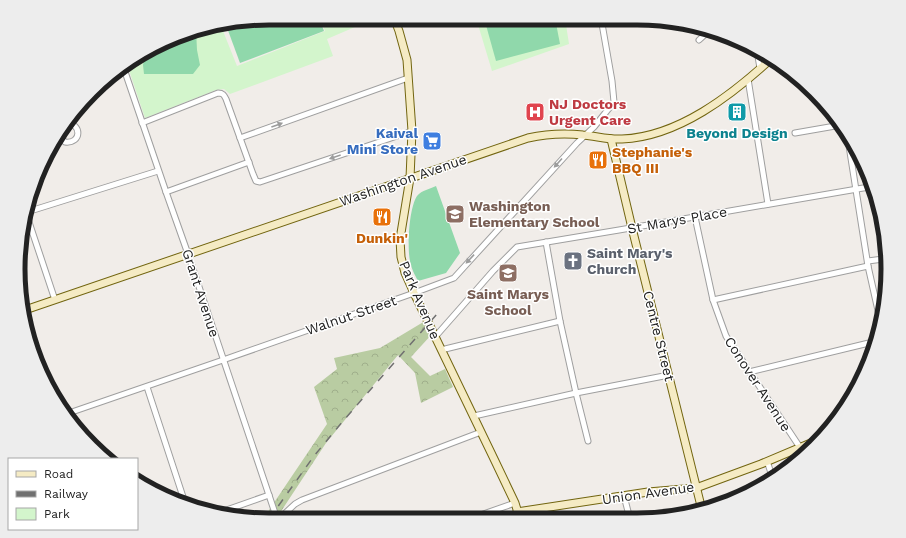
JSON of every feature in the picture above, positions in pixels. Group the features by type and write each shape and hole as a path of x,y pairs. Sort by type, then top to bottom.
{"street":[{"name":"Park Avenue","path":"397,25 407,60 412,131 410,178 400,239 400,257 414,293 515,503 517,512"},
{"name":"Walnut Street","path":"71,412 454,278 577,143 594,127 614,102 603,25"},
{"path":"699,40 705,35"},
{"path":"758,58 760,68"},
{"name":"Washington Avenue","path":"28,309 528,138 556,134 585,135 612,139 633,138 661,132 693,117 713,105 748,79 767,62"},
{"name":"Grant Avenue","path":"125,72 276,513"},
{"path":"240,138 408,78"},
{"path":"748,79 768,204"},
{"path":"142,123 218,93 222,93 226,99 256,181 260,182 412,131"},
{"path":"62,139 65,142 72,142 77,138 77,128 72,124"},
{"path":"795,132 835,126"},
{"name":"Centre Street","path":"612,139 632,228 701,505"},
{"path":"850,150 868,264 878,308"},
{"path":"166,192 248,162"},
{"path":"32,211 158,170"},
{"name":"St Marys Place","path":"435,337 493,271 517,247 867,187"},
{"name":"Conover Avenue","path":"695,217 713,300 726,336 800,447"},
{"path":"29,224 54,300"},
{"path":"546,242 560,321 588,441"},
{"path":"713,300 880,260"},
{"path":"441,350 560,321"},
{"path":"750,372 869,343"},
{"path":"474,416 576,393 669,375"},
{"path":"146,386 184,497"},
{"path":"285,513 302,500 481,432"},
{"name":"Union Avenue","path":"517,512 648,492 696,488 808,444"},
{"path":"767,461 771,473"},
{"path":"228,509 269,495"},
{"path":"624,496 628,513"},
{"path":"486,513 515,503"}],"green space":[{"path":"269,25 322,25 324,31 240,63 227,29"},
{"path":"323,25 360,25 327,39 333,56 230,94 224,89 216,90 145,118 129,69 161,50 206,33 221,30 222,30 237,66 325,31"},
{"path":"478,25 566,25 569,44 492,71"},
{"path":"486,25 556,25 560,44 496,61"},
{"path":"196,36 200,65 193,74 144,74 144,60 161,50"},
{"path":"436,186 460,253 446,273 418,281 411,266 409,255 410,218 417,196"},
{"path":"425,321 433,333 411,357 430,376 445,369 453,387 421,403 415,373 398,355 326,443 280,513 267,513 327,424 314,387 337,369 334,358 380,348"}],"railway":[{"path":"273,513 314,456 437,314"}],"place":[{"name":"NJ Doctors Urgent Care","path":"535,112"},
{"name":"Beyond Design","path":"737,112"},
{"name":"Kaival Mini Store","path":"432,141"},
{"name":"Stephanie's BBQ III","path":"598,160"},
{"name":"Washington Elementary School","path":"455,214"},
{"name":"Dunkin'","path":"382,217"},
{"name":"Saint Mary's Church","path":"573,261"},
{"name":"Saint Marys School","path":"508,273"}]}
